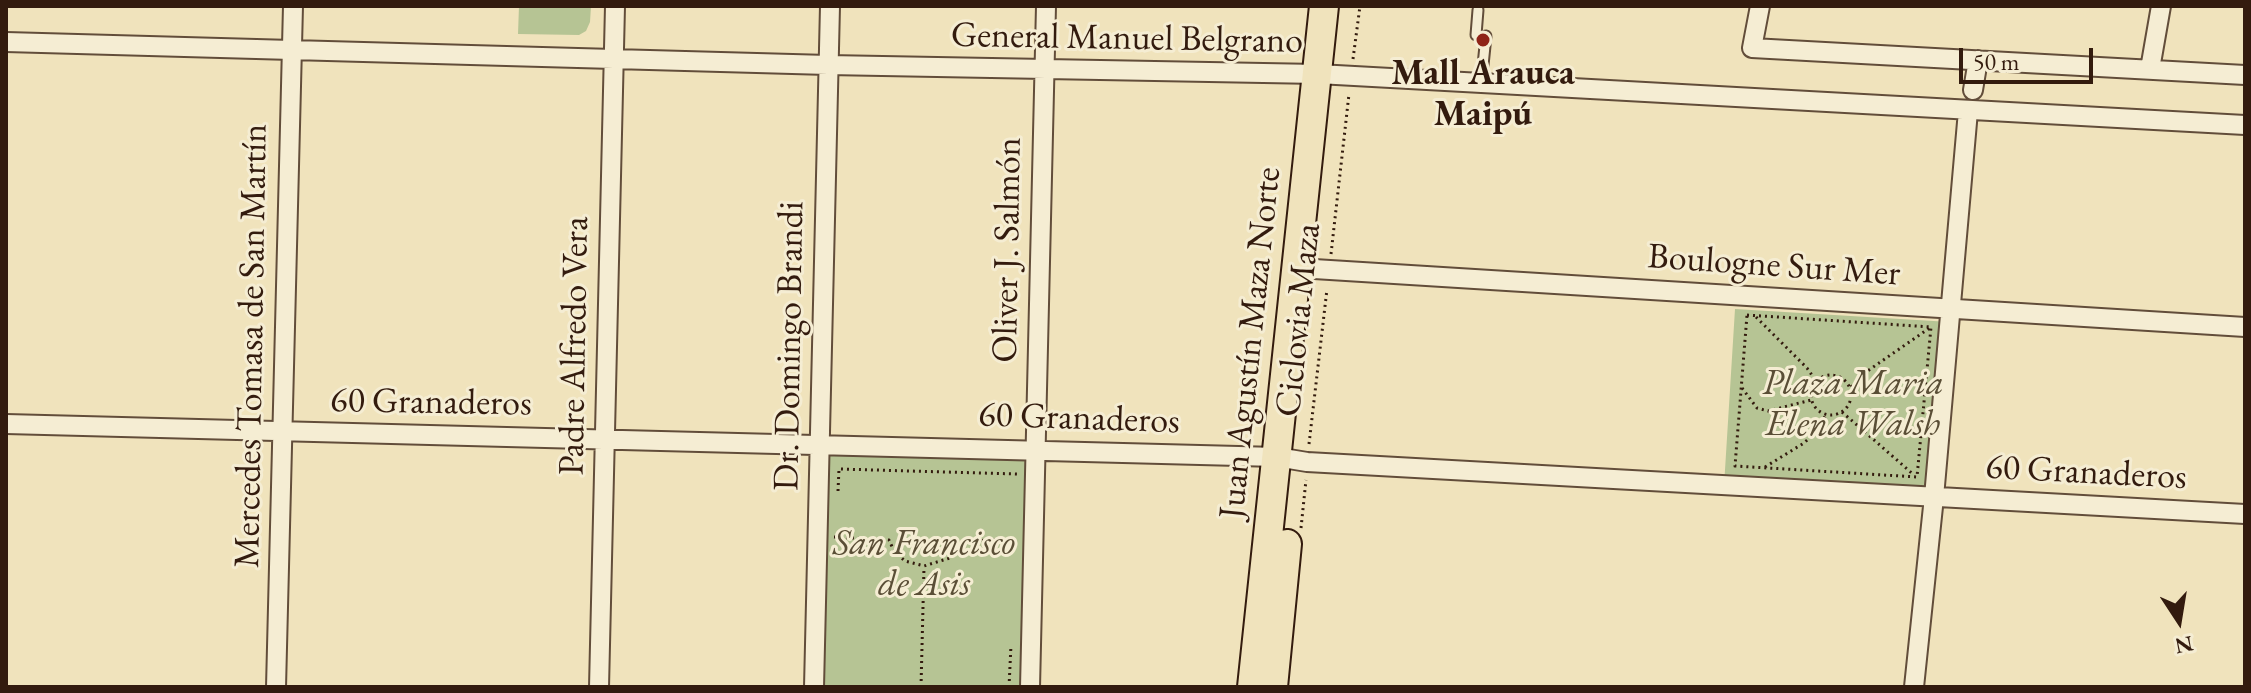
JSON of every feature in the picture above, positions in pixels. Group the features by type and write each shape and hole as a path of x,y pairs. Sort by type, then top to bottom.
{"main road":[{"name":"Juan Agustín Maza Norte","path":"1252,687 1293,460 1315,269 1335,75 1324,6"},
{"path":"1335,75 1343,6"},
{"path":"1273,687 1293,460"}],"street":[{"name":"Mercedes Tomasa de San Martín","path":"276,687 293,6"},
{"name":"Padre Alfredo Vera","path":"599,687 615,6"},
{"name":"Dr. Domingo Brandi","path":"814,687 830,6"},
{"name":"Oliver J. Salmón","path":"1030,687 1046,6"},
{"path":"1760,6 1752,48 2245,75"},
{"path":"2150,69 2161,6"},
{"name":"General Manuel Belgrano","path":"6,42 828,65 1335,75 2245,125"},
{"path":"1973,90 1978,60"},
{"path":"1914,687 1968,111"},
{"name":"Boulogne Sur Mer","path":"1315,269 2245,327"},
{"name":"60 Granaderos","path":"6,424 1034,449 1293,460 2245,514"}],"lane":[{"path":"1478,10 1481,85"}],"path":[{"name":"Ciclovia Maza","path":"1300,537 1293,460 1335,75 1360,6"},
{"path":"1917,477 1735,466 1747,315 1931,327"},
{"path":"1755,316 1816,381"},
{"path":"1851,387 1866,372 1931,327"},
{"path":"1917,477 1931,327"},
{"path":"1842,412 1852,399 1851,387 1843,378 1821,377 1811,385 1814,406 1827,413 1842,412 1917,477"},
{"path":"1741,387 1757,408 1768,411 1811,400"},
{"path":"1763,468 1804,443 1816,432 1827,413"},
{"path":"838,496 839,469 1021,474"},
{"path":"837,537 889,540 894,551 905,561 924,566 950,558 966,541 1018,539"},
{"path":"921,687 924,566"},
{"path":"1009,687 1011,642"}],"green space":[{"path":"519,6 591,6 590,22 586,31 579,35 518,34"},
{"name":"Plaza Maria Elena Walsh","path":"1735,309 1950,322 1934,497 1724,486"},
{"name":"San Francisco de Asis","path":"819,443 1034,449 1030,687 814,687"}],"place":[{"name":"Mall Arauca Maipú","path":"1483,40"}]}
